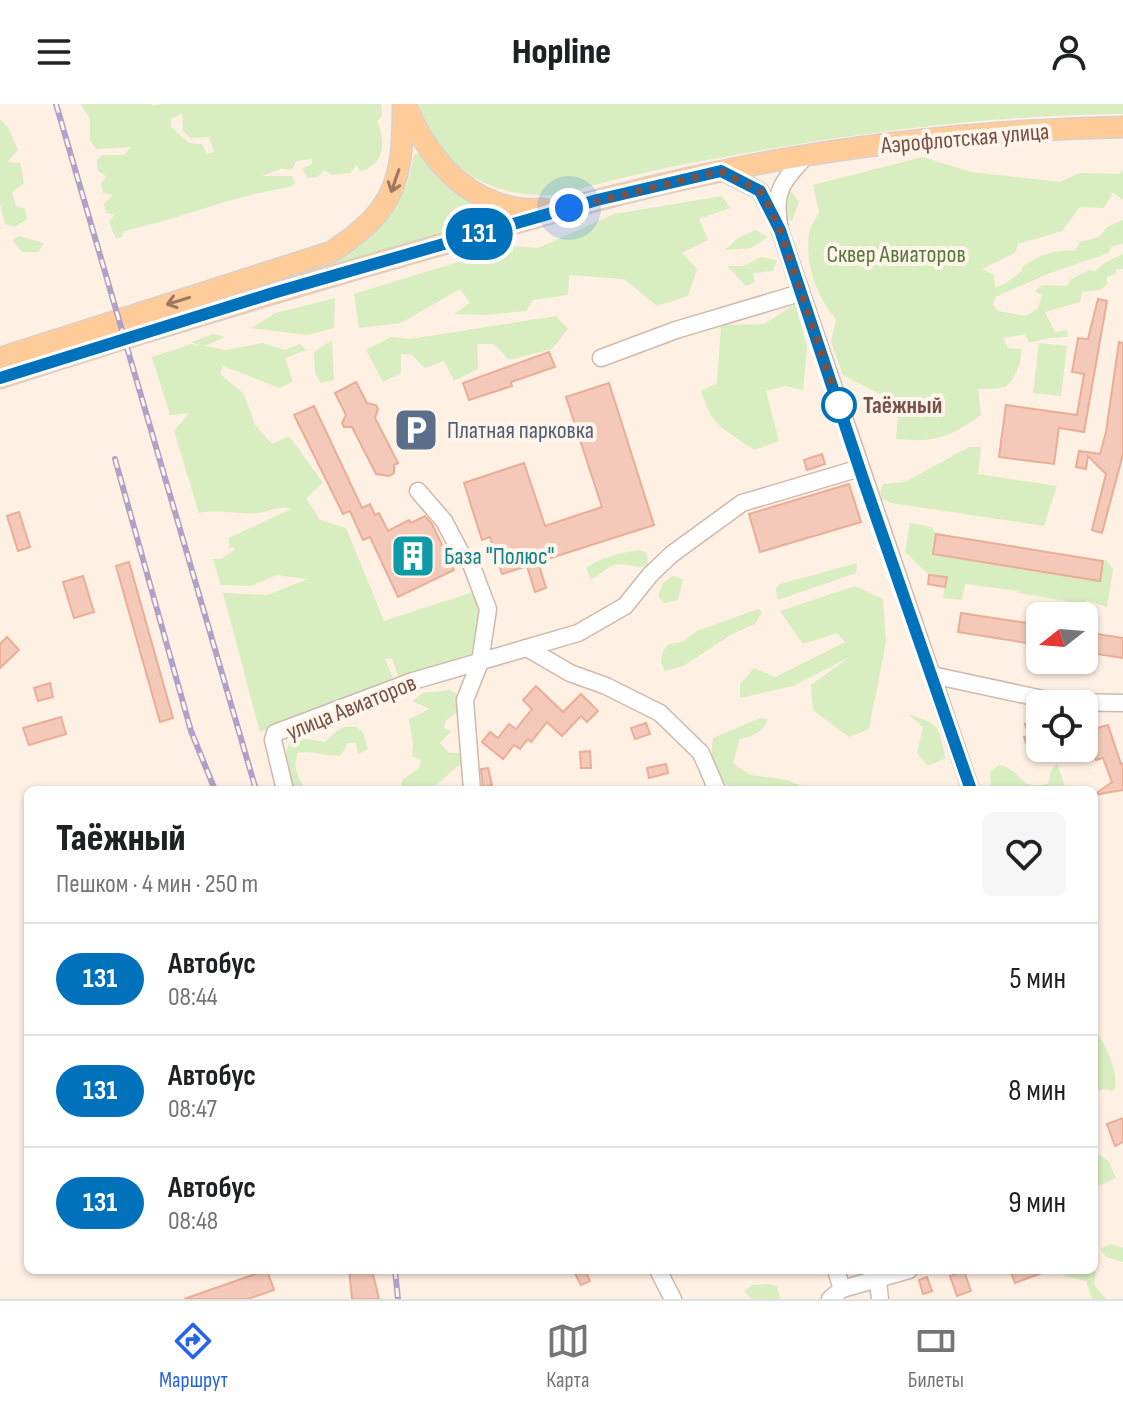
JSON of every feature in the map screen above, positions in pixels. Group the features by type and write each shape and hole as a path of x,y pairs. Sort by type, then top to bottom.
{"main road":[{"path":"404,104 432,155 451,176 496,204 532,210 597,200"},
{"path":"0,358 331,252 358,235 389,197 398,178 403,149 404,104"},
{"name":"Аэрофлотская улица","path":"0,378 300,285 597,200 721,171 807,155 959,136 1123,127"}],"street":[{"path":"807,155 779,189 776,210 780,230 970,786"},
{"path":"721,171 760,191 780,230"},
{"path":"601,358 676,330 800,293"},
{"path":"480,662 578,633 625,606 672,554 742,503 860,468"},
{"path":"418,491 444,521 462,555 471,564 488,609 480,662 465,700 472,786"},
{"path":"527,648 570,673 606,686 660,713 701,753 715,786"},
{"name":"улица Авиаторов","path":"284,786 273,740 275,733 413,681 480,662"},
{"path":"932,675 1057,702 1123,703"},
{"path":"660,1274 673,1299"},
{"path":"836,1294 877,1275 880,1299"}],"green space":[{"path":"81,104 381,104 382,115 377,121 382,144 379,158 360,172 357,165 350,173 332,175 324,170 318,177 308,178 302,169 312,164 312,159 296,161 292,170 281,169 262,176 292,176 295,183 290,187 124,231 122,237 116,239 109,222 114,215 106,213 104,204 113,195 103,193 101,184 106,176 98,171 97,160 102,155 124,155 131,147 96,149 90,140 90,119","holes":["182,113 183,131 190,138 209,137 214,152 207,154 202,144 189,143 171,127 171,119"]},
{"path":"418,104 1123,104 1123,114 1019,118 866,134 686,164 570,192 534,195 494,187 462,168 437,140"},
{"path":"0,119 8,127 18,150 7,162 20,163 24,183 12,192 16,205 25,209 27,219 14,227 5,224 0,204"},
{"path":"418,153 446,182 504,215 135,327 133,322 348,254 384,222 407,185 414,155"},
{"name":"Сквер Авиаторов","path":"923,157 971,172 1060,182 1079,173 1119,174 1123,170 1123,200 1113,192 1104,208 1080,207 1062,231 1018,244 1015,253 982,269 994,275 995,288 1006,283 1034,259 1054,252 1075,251 1080,242 1099,237 1107,227 1123,220 1123,244 1112,246 1109,253 1050,273 995,297 993,305 998,311 1026,316 1038,308 1042,295 1035,291 1042,285 1067,286 1070,280 1089,270 1095,271 1123,254 1123,269 1116,269 1116,274 1107,277 1107,284 1100,290 1082,292 1080,302 1045,312 1055,332 1067,330 1068,337 1029,343 1025,334 1003,338 1008,348 1021,349 1020,364 1006,386 978,389 981,415 941,437 909,440 896,439 899,404 843,375 831,342 836,319 817,289 810,265 808,241 819,212 813,185"},
{"path":"791,191 799,202 792,221 783,219 783,198"},
{"path":"722,196 730,208 699,219 708,240 682,253 697,269 688,296 657,306 624,279 569,275 568,295 533,300 526,311 454,314 470,303 460,289 401,323 359,328 354,294 510,246 538,248 614,214"},
{"path":"756,230 768,237 751,248 725,250 738,238"},
{"path":"19,236 44,243 38,252 22,252 12,240"},
{"path":"761,257 777,260 773,271 753,273 755,282 746,286 727,266 743,266"},
{"path":"335,298 334,328 307,335 251,328 276,313"},
{"path":"795,304 807,347 803,390 785,386 766,391 779,441 754,450 715,420 701,391 717,383 721,325 764,324"},
{"path":"556,316 568,329 552,349 509,360 494,344 477,344 478,369 454,381 444,361 425,368 412,355 401,354 401,373 383,382 366,350 391,337 410,339"},
{"path":"213,334 225,337 205,346 226,350 262,343 285,350 300,344 306,350 285,358 293,381 280,388 223,366 220,374 244,394 255,425 272,444 289,436 323,483 306,498 320,520 346,528 384,621 476,591 481,609 481,626 471,660 422,669 399,679 392,658 385,659 394,681 260,732 223,593 268,595 307,579 276,575 251,586 221,585 213,559 221,559 234,550 234,547 229,548 229,538 291,509 279,508 259,513 199,513 174,431 189,413 170,415 152,357 192,344 200,346 192,342"},
{"path":"332,340 334,380 321,383 315,373 314,352"},
{"path":"1039,343 1067,346 1061,396 1033,393"},
{"path":"969,447 981,447 978,474 1057,486 1044,526 892,503 883,499 880,492 883,484 905,482"},
{"path":"910,523 932,527 936,534 934,554 1100,581 1105,559 1113,569 1107,607 1086,600 1072,602 965,584 962,600 943,598 946,578 929,575 905,552"},
{"path":"639,550 647,553 648,566 614,565 591,580 586,568 592,564"},
{"path":"857,563 856,573 778,600 776,589 780,584"},
{"path":"673,576 683,579 678,600 665,603 658,596 663,583"},
{"path":"855,586 883,599 886,642 869,729 849,737 813,710 811,685 850,657 793,686 740,698 740,684 754,668 775,677 845,642 837,633 803,644 780,611"},
{"path":"758,609 762,612 755,624 732,634 683,666 665,671 661,662 663,651 669,644 682,642 697,631"},
{"path":"450,690 457,694 460,710 446,720 444,728 451,731 440,743 449,753 459,753 463,763 434,786 401,786 402,780 419,768 421,760 412,756 409,719 430,709 412,701 423,693"},
{"path":"908,714 937,728 946,758 928,766 917,753 923,727"},
{"path":"760,718 768,719 757,733 740,739 733,763 750,775 788,780 801,786 728,786 715,769 713,738"},
{"path":"344,727 356,727 363,732 368,749 358,754 356,743 348,743 341,755 298,753 296,767 304,786 294,786 285,765 286,752 292,739 325,742"},
{"path":"1057,763 1065,786 991,786 990,772 999,765 1031,785 1048,784"},
{"path":"1098,1035 1107,1050 1115,1076 1114,1091 1098,1091"},
{"path":"1098,1156 1109,1162 1116,1178 1101,1185 1098,1184"},
{"path":"1111,1244 1123,1248 1123,1262 1106,1257 1100,1249"},
{"path":"1096,1274 1094,1285 1106,1299 1092,1299 1086,1281 1064,1276"},
{"path":"752,1285 777,1286 780,1299 751,1299 744,1291"}],"building":[{"path":"1098,299 1107,301 1084,432 1059,428 1054,464 999,457 1006,405 1077,415 1084,374 1072,372 1078,338 1088,339"},
{"path":"1119,342 1123,343 1123,454 1102,533 1092,530 1106,474 1088,456 1086,469 1076,467 1079,451 1100,454"},
{"path":"549,352 555,367 469,400 463,383"},
{"path":"356,382 367,403 376,405 375,418 398,463 394,465 394,473 389,476 376,474 352,427 344,427 342,423 346,415 335,393"},
{"path":"609,383 654,525 538,562 546,588 535,592 527,566 502,574 490,537 482,540 464,483 524,463 545,526 602,507 566,397"},
{"path":"314,406 362,508 370,504 375,515 379,513 388,531 425,516 454,570 398,597 370,537 363,540 350,511 343,514 294,415"},
{"path":"822,454 825,464 807,470 804,460"},
{"path":"849,484 861,522 760,552 749,514"},
{"path":"19,512 30,547 18,551 7,516"},
{"path":"936,534 1103,561 1100,581 933,554"},
{"path":"129,562 173,718 160,722 116,566"},
{"path":"929,575 947,577 945,587 928,584"},
{"path":"83,576 94,612 74,618 63,582"},
{"path":"961,613 1026,623 1026,643 958,632"},
{"path":"1098,634 1123,638 1123,658 1098,654"},
{"path":"7,637 19,650 0,668 0,644"},
{"path":"50,683 53,697 38,701 34,688"},
{"path":"536,686 563,712 581,694 598,711 587,722 581,716 562,736 547,722 531,742 528,739 520,749 514,745 503,759 482,742 490,732 498,738 509,724 516,729 532,709 523,700"},
{"path":"61,717 66,734 29,745 23,728"},
{"path":"646,723 650,734 635,739 631,728"},
{"path":"1108,725 1123,763 1123,790 1098,794 1112,782 1103,758 1098,759 1098,728"},
{"path":"590,751 591,768 581,768 580,752"},
{"path":"666,764 668,773 649,778 647,768"},
{"path":"488,768 492,785 483,786 481,769"},
{"path":"1123,1118 1123,1142 1115,1146 1107,1124"},
{"path":"256,1274 268,1274 274,1290 248,1299 184,1299"},
{"path":"349,1274 373,1274 379,1299 352,1299"},
{"path":"575,1274 587,1274 590,1281 581,1285"},
{"path":"965,1274 971,1291 957,1296 950,1276"},
{"path":"1012,1274 1039,1274 1015,1283"},
{"path":"927,1277 932,1291 923,1294 919,1280"}],"railway":[{"path":"56,104 255,786"},
{"path":"115,459 191,731 213,786"},
{"path":"395,1274 398,1299"}],"bus line":[{"name":"131","path":"0,378 273,293 597,200 721,171 760,191 780,230 970,786"}],"place":[{"name":"Таёжный","path":"839,405"},
{"name":"Платная парковка","path":"416,430"},
{"name":"База \"Полюс\"","path":"413,556"}],"route":[{"path":"569,208 721,171 760,191 780,230 839,405"}]}
